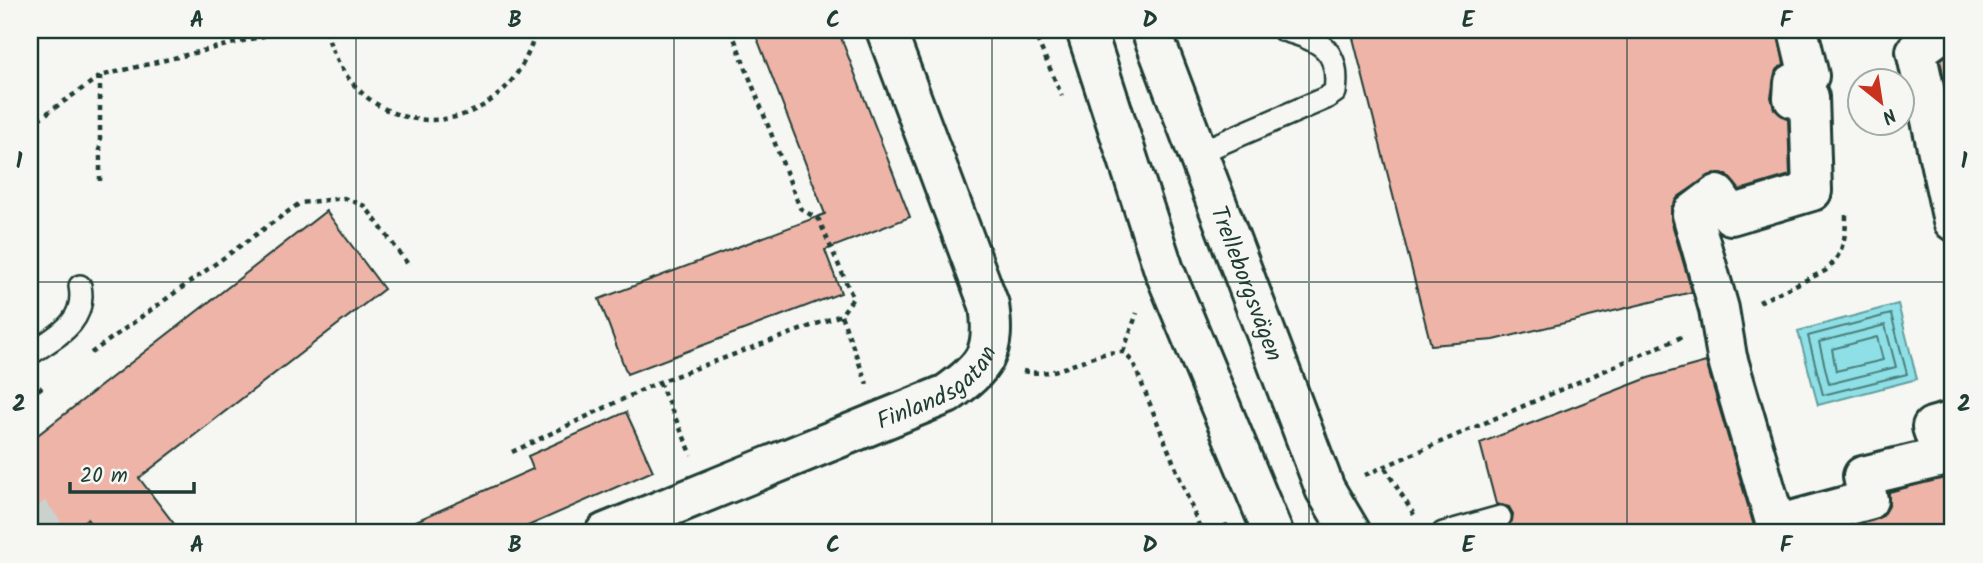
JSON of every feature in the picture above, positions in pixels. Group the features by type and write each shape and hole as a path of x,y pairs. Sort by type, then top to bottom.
{"street":[{"name":"Finlandsgatan","path":"604,533 947,394 971,377 989,355 992,328 989,305 886,30"},
{"path":"1086,30 1164,270 1262,512 1273,533"},
{"name":"Trelleborgsvägen","path":"1151,30 1325,489 1351,533"},
{"path":"1798,30 1809,76 1794,83 1793,98 1809,97 1812,191 1731,215 1717,195 1692,214 1719,309 1727,357 1776,525 1868,500 1863,476 1942,457 1932,427 1953,421"},
{"path":"1945,30 1916,51 1953,221"}],"lane":[{"path":"1198,153 1335,92 1334,62 1317,40 1283,30"},
{"path":"30,354 72,324 80,312 80,286"},
{"path":"1443,533 1500,517"}],"path":[{"path":"30,125 100,76 288,30"},
{"path":"326,30 332,55 351,85 379,107 413,119 448,119 482,107 510,86 529,56 536,30"},
{"path":"512,452 659,382 841,315 853,298 819,220 800,208 731,30"},
{"path":"100,76 100,181"},
{"path":"86,356 300,203 344,198 365,206 411,267"},
{"path":"841,315 881,420"},
{"path":"989,355 1025,372 1046,374 1107,351 1123,352 1133,362 1202,533"},
{"path":"30,396 52,380"},
{"path":"659,382 709,491"},
{"path":"1385,468 1419,522"}],"water":[{"path":"1898,304 1917,379 1818,405 1798,331"}],"building":[{"path":"754,30 838,30 910,217 825,250 841,293 627,374 599,299 825,214"},
{"path":"1351,30 1777,30 1784,64 1776,71 1771,97 1774,109 1788,118 1790,175 1740,190 1727,175 1714,173 1678,197 1671,208 1671,220 1692,292 1494,340 1431,345"},
{"path":"1953,51 1953,119 1940,60"},
{"path":"326,211 384,289 139,478 181,533 98,533 87,519 69,533 30,533 30,441"},
{"path":"1706,362 1756,533 1504,533 1503,530 1512,521 1513,514 1509,507 1496,504 1480,443 1648,378"},
{"path":"626,412 653,471 512,533 389,533 533,469 528,456"},
{"path":"1953,475 1953,533 1829,533 1883,516 1889,506 1889,492"}],"tunnel":[{"path":"30,512 46,533"}]}
